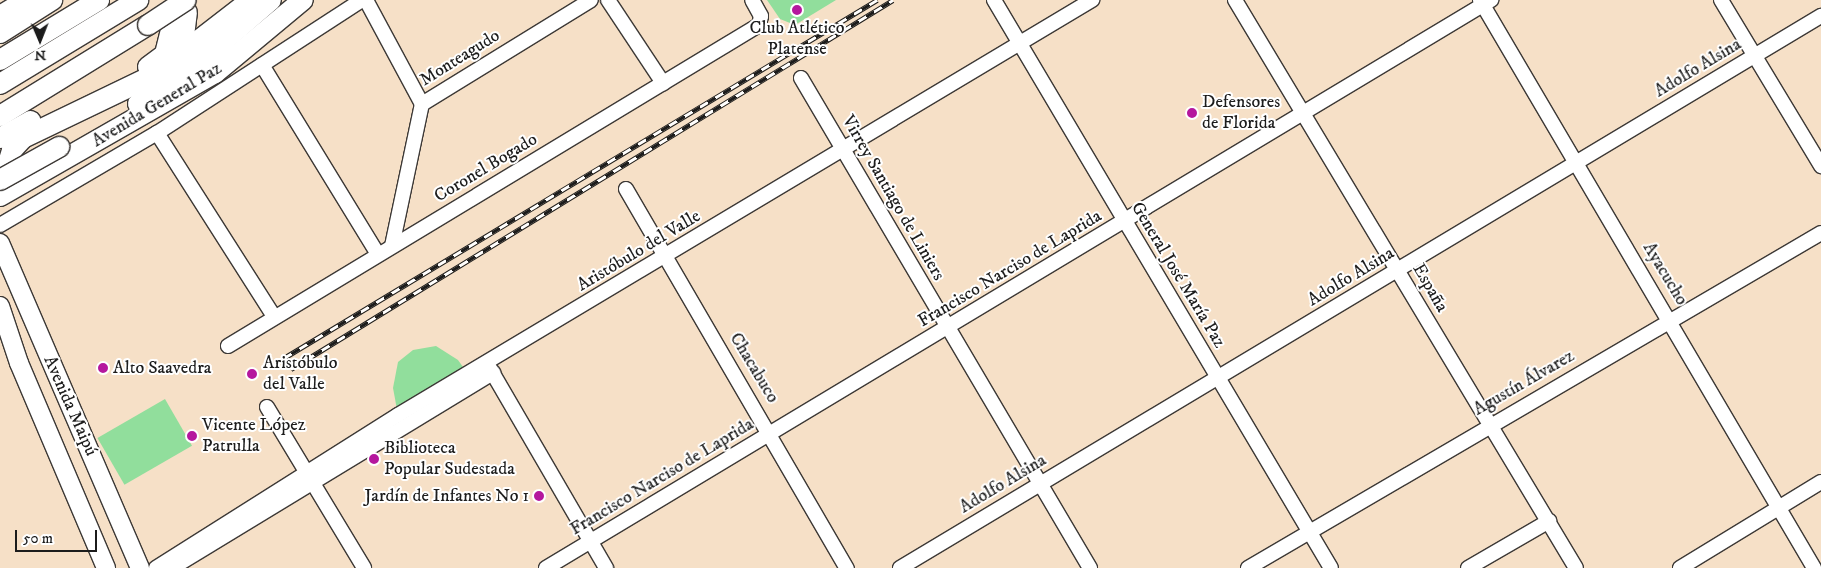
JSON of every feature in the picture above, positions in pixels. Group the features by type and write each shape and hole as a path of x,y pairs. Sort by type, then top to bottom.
{"highway":[{"path":"0,16 27,0"},
{"path":"0,33 52,0"},
{"path":"0,47 75,0"},
{"path":"0,60 99,0"},
{"path":"3,175 12,150 23,138 168,66 251,0"},
{"path":"3,175 62,153 169,85 271,0"},
{"name":"Avenida General Paz","path":"0,196 62,153 215,73 303,0"},
{"path":"0,84 135,2"},
{"path":"168,66 186,37 182,12"},
{"path":"2,127 148,25 182,12"},
{"path":"2,127 158,61 173,37 182,12"}],"main road":[{"name":"Avenida Maipú","path":"0,243 140,568"},
{"name":"Avenida Maipú","path":"0,306 19,363 106,568"}],"street":[{"path":"0,225 157,133 364,0 422,104"},
{"name":"Monteagudo","path":"392,246 422,104 591,0"},
{"path":"608,0 663,83"},
{"name":"Coronel Bogado","path":"228,346 663,83 761,20 752,0"},
{"name":"General José María Paz","path":"994,0 1331,568"},
{"name":"Aristóbulo del Valle","path":"156,568 310,478 490,368 666,256 1092,0"},
{"name":"España","path":"1235,0 1305,113 1488,426 1549,521 1576,568"},
{"path":"1721,0 1821,166"},
{"name":"Francisco Narciso de Laprida","path":"546,568 1125,222 1485,2"},
{"name":"Ayacucho","path":"1485,2 1576,163 1814,568"},
{"name":"Adolfo Alsina","path":"900,568 1821,16"},
{"path":"262,65 378,254"},
{"name":"Virrey Santiago de Liniers","path":"801,78 1042,483 1090,568"},
{"path":"157,133 274,317"},
{"name":"Chacabuco","path":"626,189 771,433 847,568"},
{"name":"Agustín Álvarez","path":"1248,568 1821,233"},
{"path":"490,368 606,568"},
{"path":"268,408 364,568"},
{"name":"Aristóbulo del Valle","path":"172,568 310,478"},
{"path":"1680,568 1778,506 1821,482"},
{"path":"1468,568 1549,521"}],"green space":[{"name":"Club Atlético Platense","path":"767,0 836,0 795,25 780,19"},
{"path":"436,346 458,360 468,374 398,415 393,388 398,362 413,350"},
{"path":"165,399 192,446 124,485 97,438"}],"railway":[{"path":"284,358 877,0"},
{"path":"291,369 893,0"}],"place":[{"name":"Club Atlético Platense","path":"797,10"},
{"name":"Defensores de Florida","path":"1192,113"},
{"name":"Alto Saavedra","path":"103,368"},
{"name":"Aristóbulo del Valle","path":"252,374"},
{"name":"Vicente López Patrulla","path":"192,436"},
{"name":"Biblioteca Popular Sudestada","path":"374,459"},
{"name":"Jardín de Infantes No 1","path":"539,496"}]}
